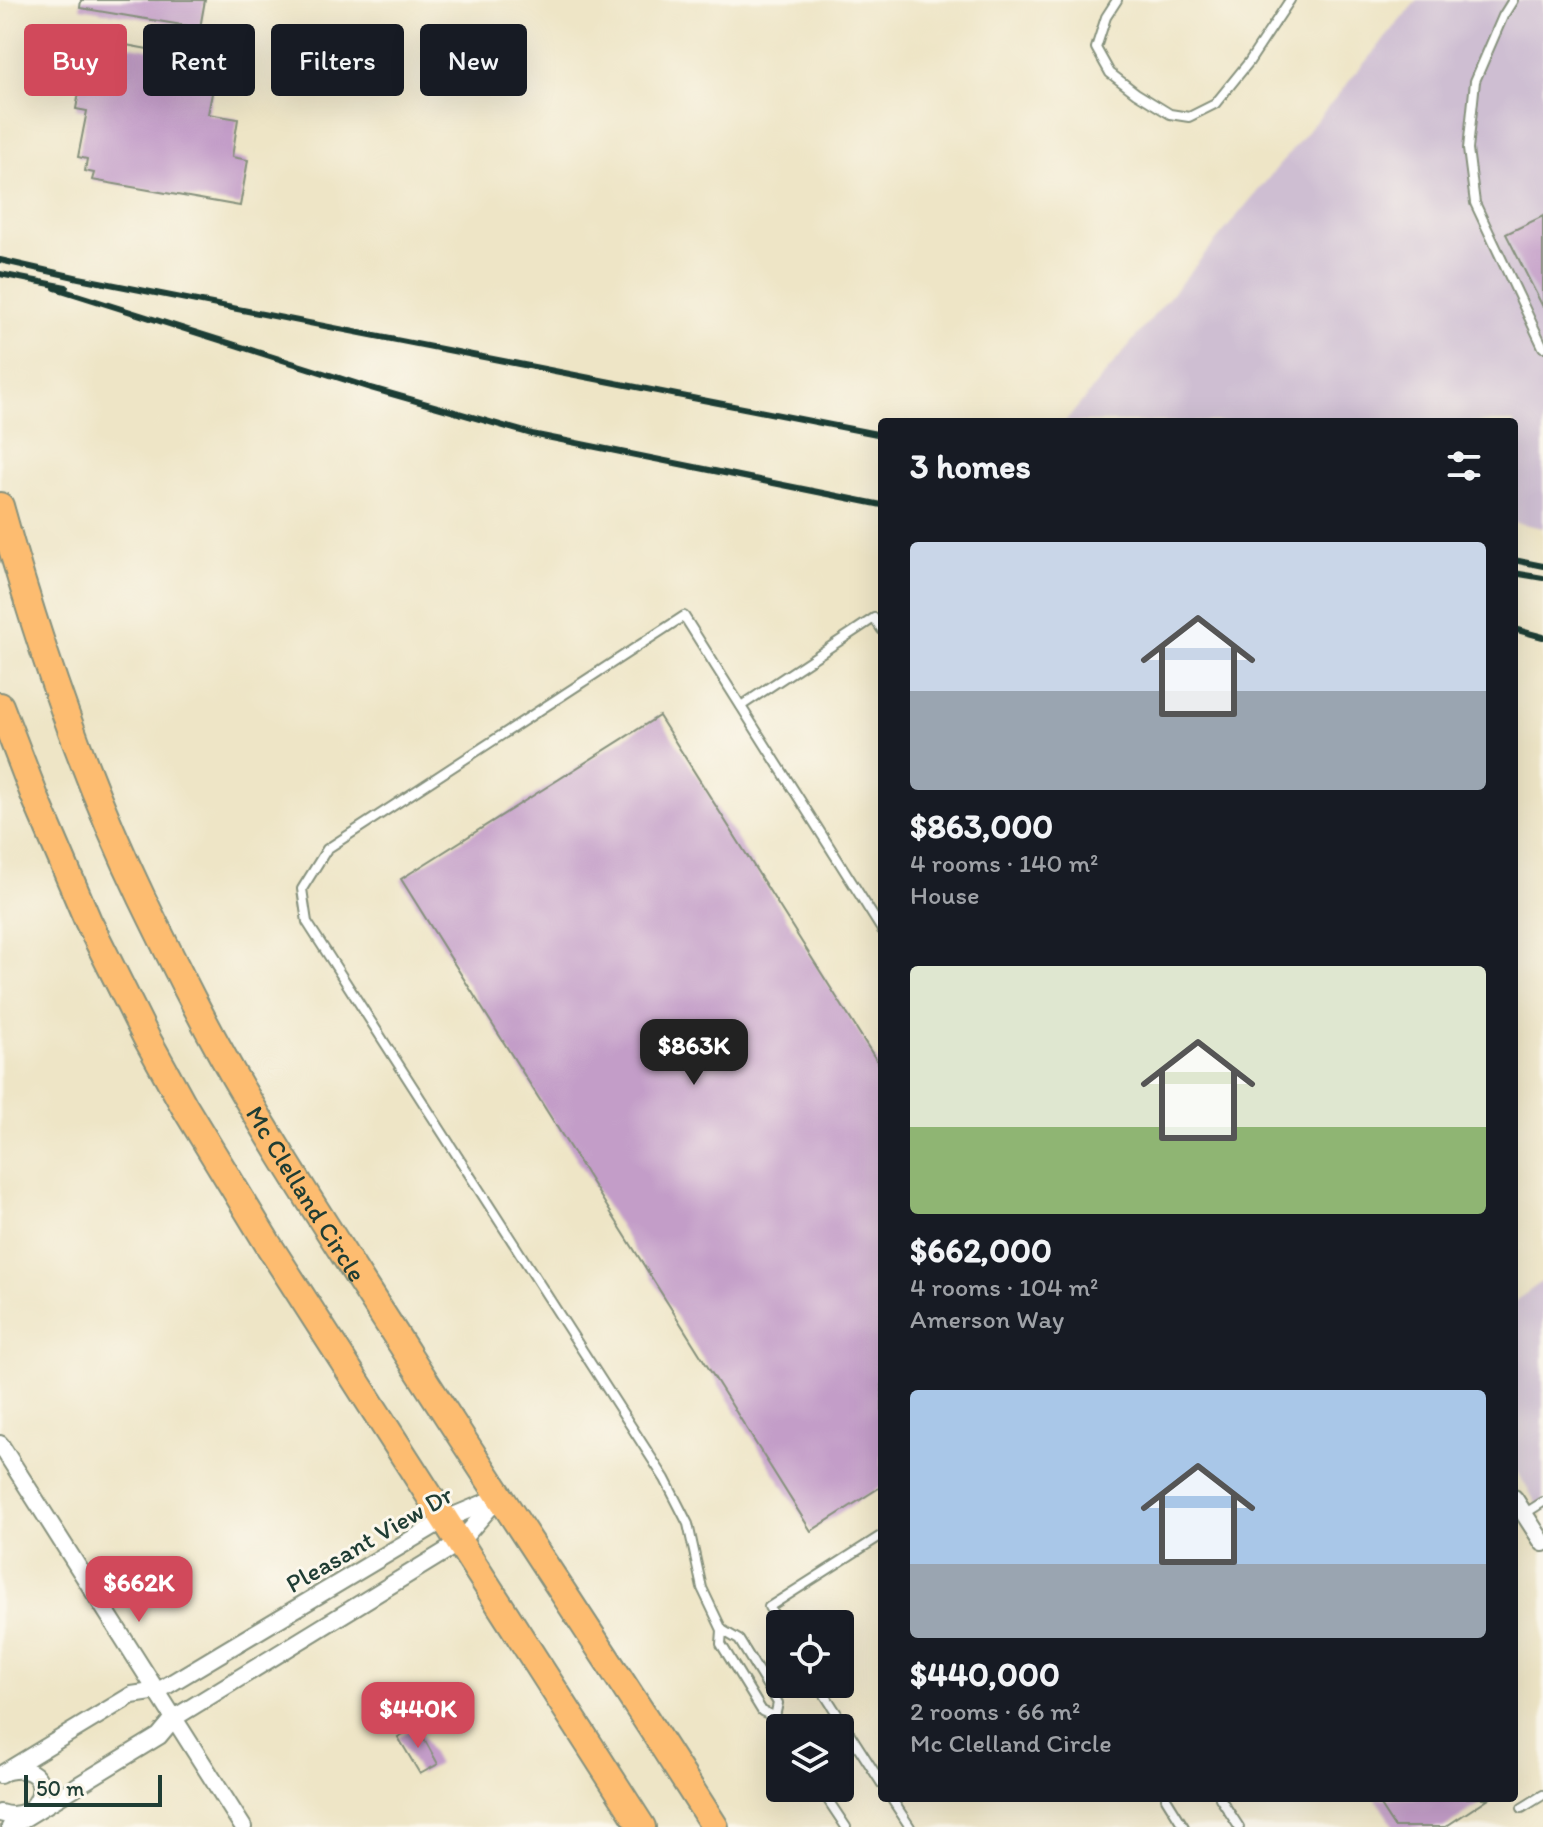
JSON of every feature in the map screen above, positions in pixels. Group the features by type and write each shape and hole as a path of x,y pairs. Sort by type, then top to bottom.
{"highway":[{"name":"Mc Clelland Circle","path":"0,506 46,659 81,756 142,897 198,1009 308,1200 715,1827"},
{"path":"0,706 71,884 146,1037 244,1205 642,1827"}],"street":[{"path":"0,1444 243,1827"},
{"name":"Pleasant View Dr","path":"1,1775 132,1695 158,1691 444,1520 499,1497"},
{"name":"Pleasant View Dr","path":"10,1827 159,1736 174,1718 459,1543 499,1497"},
{"path":"1518,1504 1543,1543"},
{"path":"0,1813 15,1819 30,1815 40,1804 41,1796 38,1781 26,1771 10,1770 1,1775"}],"lane":[{"path":"1117,0 1106,17 1096,48 1110,73 1170,114 1189,117 1215,104 1249,62 1290,0"},
{"path":"1513,0 1475,81 1468,149 1475,203 1543,347"},
{"path":"768,1714 762,1711 721,1644 722,1630 702,1588 688,1524 665,1479 307,922 302,889 327,849 684,616 878,924"},
{"path":"741,706 874,618 878,624"},
{"path":"1524,1514 1543,1502"},
{"path":"771,1610 769,1607 878,1538"},
{"path":"722,1630 739,1640 778,1703 776,1714"},
{"path":"827,1698 878,1778"},
{"path":"1522,1808 1543,1795"},
{"path":"829,1802 846,1827"},
{"path":"894,1802 910,1827"},
{"path":"1168,1802 1184,1827"},
{"path":"1223,1802 1239,1827"}],"shaded area":[{"path":"1417,0 1543,0 1543,528 1518,523 1518,418 1068,418"},
{"path":"1543,1281 1543,1514 1518,1473 1518,1299"}],"building":[{"path":"81,0 205,0 201,24 176,24 80,8"},
{"path":"127,45 143,48 143,96 211,96 208,114 238,119 232,157 248,160 240,206 92,180 94,173 85,171 87,159 78,157 87,111 76,109 78,96 127,96"},
{"path":"1543,216 1543,307 1506,234"},
{"path":"659,716 878,1063 878,1489 811,1531 401,879"},
{"path":"417,1726 438,1764 420,1774 398,1737"},
{"path":"1378,1802 1483,1802 1445,1827 1394,1827"}],"railway":[{"path":"0,260 878,434"},
{"path":"0,274 66,287"},
{"path":"55,288 371,388 532,434 878,504"},
{"path":"1518,561 1543,566"},
{"path":"1518,574 1543,578"},
{"path":"1518,630 1543,637"}]}
